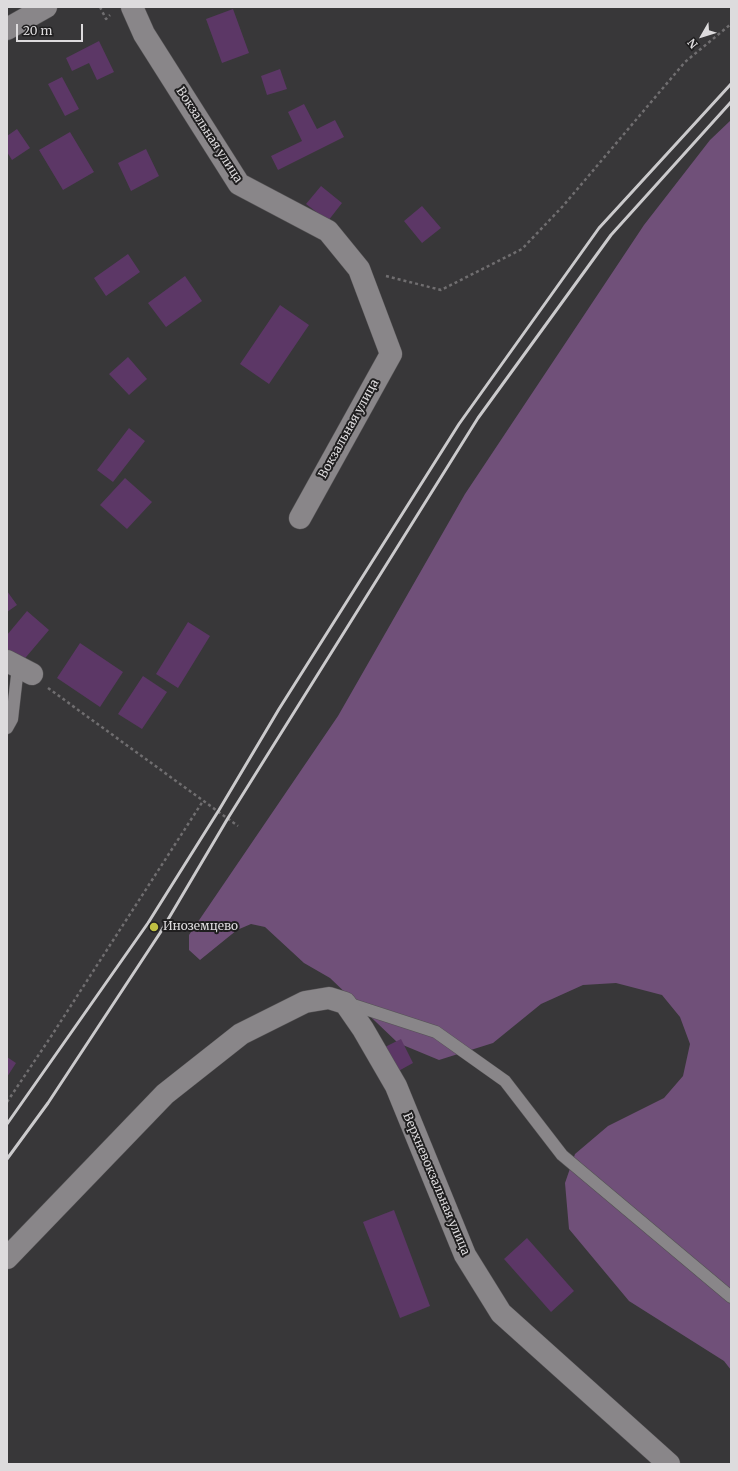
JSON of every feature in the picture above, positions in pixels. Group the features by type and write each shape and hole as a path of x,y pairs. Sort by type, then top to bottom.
{"street":[{"path":"7,29 46,7"},
{"name":"Вокзальная улица","path":"132,7 144,34 239,184 328,231 359,269 391,354 300,518"},
{"path":"7,1258 165,1094 241,1034 306,1002 329,998 345,1003"},
{"name":"Верхневокзальная улица","path":"345,1003 363,1029 396,1086 465,1255 501,1313 669,1464"}],"lane":[{"path":"7,728 12,719 19,667"},
{"path":"345,1003 436,1032 505,1081 562,1155 731,1297"}],"path":[{"path":"100,7 106,19"},
{"path":"359,269 441,290 522,249 563,206 685,62 731,24"},
{"path":"19,667 203,801 219,810 238,826"},
{"path":"7,1102 203,801"}],"shaded area":[{"path":"731,120 731,1370 724,1361 629,1301 569,1229 565,1183 575,1154 608,1126 664,1098 683,1076 690,1044 680,1017 662,995 616,983 583,985 541,1004 493,1043 439,1060 398,1043 330,978 304,963 265,927 251,924 237,930 200,960 189,950 189,935 338,716 465,494 644,225 710,140"}],"building":[{"path":"233,9 249,53 222,63 206,19"},
{"path":"99,41 114,72 97,80 89,63 72,71 66,58"},
{"path":"280,69 287,89 267,95 261,76"},
{"path":"62,77 79,109 65,116 48,84"},
{"path":"304,104 317,129 335,120 344,137 278,170 271,156 302,141 288,112"},
{"path":"17,129 30,148 12,160 7,152 7,136"},
{"path":"70,132 94,172 63,190 39,150"},
{"path":"146,149 159,176 131,191 118,163"},
{"path":"321,186 342,203 328,221 306,204"},
{"path":"422,206 441,228 422,243 404,221"},
{"path":"128,254 140,272 106,296 94,278"},
{"path":"185,276 202,301 166,327 148,303"},
{"path":"280,305 309,325 269,384 240,364"},
{"path":"128,357 147,379 129,395 109,374"},
{"path":"129,428 145,441 113,482 97,470"},
{"path":"125,478 152,502 127,529 100,505"},
{"path":"7,591 17,605 7,612"},
{"path":"27,611 49,630 21,663 7,651 7,635"},
{"path":"188,622 210,636 178,688 156,674"},
{"path":"80,643 123,672 100,707 57,678"},
{"path":"143,676 167,692 142,729 118,714"},
{"path":"401,1039 413,1063 393,1074 381,1049"},
{"path":"7,1057 16,1063 7,1077"},
{"path":"394,1210 430,1306 400,1318 363,1222"},
{"path":"527,1238 574,1291 551,1312 504,1259"}],"railway":[{"path":"7,1124 148,923 219,810 279,709 459,424 599,228 731,84"},
{"path":"7,1159 48,1103 160,933 228,818 478,418 611,235 731,102"}],"place":[{"name":"Иноземцево","path":"154,927"}]}
